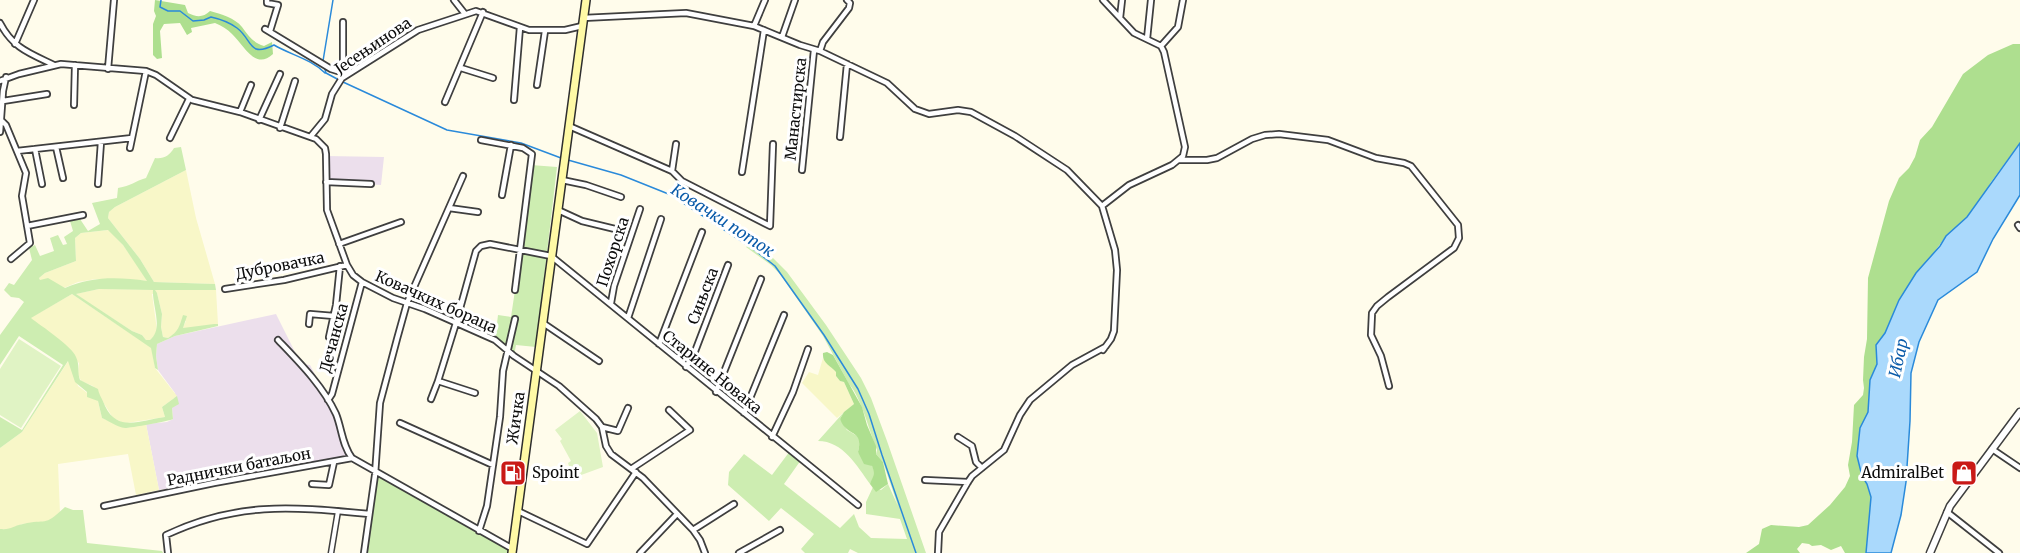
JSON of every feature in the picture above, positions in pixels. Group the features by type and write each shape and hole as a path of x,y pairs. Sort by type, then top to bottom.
{"main road":[{"name":"Жичка","path":"512,551 586,0"}],"street":[{"path":"15,44 34,0"},
{"path":"108,69 114,0"},
{"path":"267,0 267,3 278,5 268,30 344,75"},
{"path":"454,0 465,14"},
{"path":"754,26 765,0"},
{"path":"782,37 795,0"},
{"path":"817,51 849,8 848,0"},
{"path":"1103,0 1134,33 1161,46 1164,52 1185,147 1180,160"},
{"path":"1120,18 1122,0"},
{"path":"1147,39 1151,0"},
{"path":"1161,46 1178,27 1183,0"},
{"path":"445,102 483,12 494,19 520,27 545,31 582,26"},
{"name":"Јесењинова","path":"311,136 325,118 332,94 344,75 418,30 465,14 483,12"},
{"path":"584,18 686,13 754,26 817,51 887,83 915,109 929,114 957,110 971,112 1015,136 1067,170 1102,206 1116,250 1118,270 1114,331 1105,348 1072,365 1030,400 1020,415 1004,450 972,476 968,482 939,532 938,553"},
{"name":"Јесењинова","path":"344,22 344,75"},
{"path":"0,23 8,38 15,44 54,65"},
{"path":"514,100 520,27"},
{"path":"741,172 764,30"},
{"path":"537,85 545,31"},
{"name":"Манастирска","path":"802,170 817,51"},
{"path":"840,137 847,64"},
{"path":"0,81 6,77 54,65 146,71 162,79 189,99 240,112 280,128 311,136"},
{"path":"74,105 75,65"},
{"path":"460,68 493,78"},
{"path":"130,148 146,71"},
{"path":"259,120 280,74"},
{"path":"0,132 6,77"},
{"path":"280,128 295,81"},
{"path":"240,112 251,85"},
{"path":"3,101 47,94"},
{"path":"170,138 189,99"},
{"path":"2,122 6,125 26,173 22,196 30,243 11,259"},
{"path":"569,126 672,171 682,181 770,226 773,144"},
{"path":"1102,206 1129,185 1180,160 1216,158 1252,139 1265,135 1279,134 1328,140 1376,158 1411,166 1458,225 1459,238 1454,248 1388,297 1372,313 1371,335 1381,356 1389,386"},
{"name":"Ковачких бораца","path":"311,136 324,148 327,162 327,210 347,265 353,275 393,298 495,340 558,386 602,427"},
{"path":"17,151 132,138"},
{"path":"481,140 511,145 532,154 522,250 515,290"},
{"path":"98,184 100,142"},
{"path":"672,171 676,144"},
{"path":"502,195 511,145"},
{"path":"56,147 63,178"},
{"path":"35,149 42,184"},
{"path":"364,553 376,469 380,403 407,303 463,176"},
{"path":"562,180 621,197"},
{"path":"326,182 371,184"},
{"path":"449,208 478,212"},
{"name":"Похорска","path":"611,304 614,286 640,209"},
{"path":"558,210 582,221 615,228"},
{"path":"27,226 83,215"},
{"path":"628,318 660,219"},
{"path":"339,244 401,222"},
{"path":"659,344 702,232"},
{"path":"431,399 478,249 490,244 552,256"},
{"name":"Старине Новака","path":"552,256 716,392 858,505"},
{"name":"Дубровачка","path":"225,289 284,280 347,265"},
{"name":"Сињска","path":"686,367 694,354 728,265"},
{"name":"Дубровачка","path":"329,337 340,266"},
{"path":"716,392 761,279"},
{"name":"Дечанска","path":"328,400 332,394 362,282"},
{"path":"309,324 310,314 334,316"},
{"path":"744,413 784,315"},
{"name":"Жичка","path":"479,531 487,506 507,350 515,319"},
{"path":"543,323 598,361"},
{"path":"278,340 306,370 328,400 336,414 347,450 352,458 376,469 512,551"},
{"path":"772,437 790,400 808,349"},
{"path":"438,381 475,393"},
{"path":"628,408 618,431 602,427 608,450 634,471 693,530 705,553"},
{"path":"518,511 586,544 634,471 690,430 669,410"},
{"path":"1930,553 1947,512 2020,412"},
{"path":"400,423 493,465"},
{"path":"958,437 972,446 976,462 982,468"},
{"path":"1992,449 2020,468"},
{"name":"Раднички батаљон","path":"104,506 352,458"},
{"path":"312,484 329,485 334,462"},
{"path":"925,480 968,482"},
{"path":"693,530 734,504"},
{"path":"168,553 166,535 200,521 236,511 284,507 369,514"},
{"path":"332,553 338,511"},
{"path":"1947,512 1993,551 1999,553"},
{"path":"640,553 677,514"},
{"path":"739,553 780,530"}],"shaded area":[{"path":"326,156 384,157 381,185 326,182"},
{"path":"276,314 301,364 310,365 328,400 347,457 159,490 146,424 167,422 173,419 172,408 175,393 158,370 157,344 175,336"}],"green space":[{"path":"155,0 185,5 188,13 194,15 202,16 210,11 228,17 236,21 256,43 264,46 272,42 273,54 261,60 255,58 230,32 215,23 191,28 192,32 187,35 180,23 164,24 160,31 162,58 157,59 153,55"},
{"path":"2013,44 2020,44 2020,143 1984,195 1967,217 1946,236 1899,300 1885,333 1876,345 1877,364 1870,380 1868,412 1860,428 1862,476 1871,497 1866,553 1845,553 1841,546 1831,550 1821,545 1812,546 1802,543 1797,549 1800,553 1746,553 1759,544 1762,529 1771,525 1799,527 1808,525 1830,505 1845,487 1850,476 1848,465 1854,405 1863,395 1864,388 1868,278 1889,201 1899,178 1909,168 1915,157 1920,140 1932,127 1963,74 1988,55"},
{"path":"181,147 186,170 115,207 109,212 108,218 140,259 154,282 215,284 216,290 155,290 162,314 163,337 168,338 177,331 183,315 187,316 183,328 214,324 218,326 175,336 157,344 158,370 155,368 151,348 72,294 31,318 73,352 77,360 80,380 98,389 105,406 116,420 131,423 165,417 162,407 177,396 179,404 172,408 173,419 125,428 102,418 98,401 87,397 87,392 75,382 68,361 22,432 0,448 0,417 22,430 63,365 19,336 0,365 0,335 24,302 19,298 11,297 4,290 9,283 14,285 32,260 29,248 35,245 40,256 54,251 50,238 58,235 63,245 67,244 64,237 73,231 70,221 80,219 88,231 100,224 92,203 117,198 118,188 146,178 155,158 166,156 174,148","holes":["108,230 123,245 147,281 106,278 85,281 65,288 48,278 40,280 39,278 45,273 76,261 75,238 81,233","99,289 153,290 157,324 150,340 146,340 142,335 132,331 76,294"]},
{"path":"531,165 557,167 536,347 516,345 514,356 495,340 498,315 511,317"},
{"path":"186,170 196,218 215,284 154,282 140,259 108,218 109,212 115,207"},
{"path":"109,230 149,281 96,279 78,282 64,288 40,280 39,278 45,273 76,261 75,238 81,233"},
{"path":"752,242 787,272 861,378 887,441 926,553 858,553 850,549 848,553 805,553 801,549 814,534 781,508 769,521 728,485 729,472 744,454 772,475 790,451 801,460 784,484 840,528 854,514 859,527 871,538 907,539 900,519 866,514 866,502 873,487 881,490 888,484 898,506 883,462 876,454 877,450 861,406 823,336 780,274 746,247"},
{"path":"99,289 216,290 218,324 182,329 186,321 181,321 177,332 168,338 163,337 162,314 157,293 152,294 157,330 155,336 146,340 142,335 132,331 75,294"},
{"path":"72,294 152,348 155,368 177,396 162,407 165,417 127,423 113,418 93,386 81,381 78,374 79,363 30,318"},
{"path":"19,339 61,366 21,428 0,415 0,369"},
{"path":"823,353 833,355 862,407 876,446 876,454 883,462 888,484 876,492 870,484 874,474 872,466 864,464 858,452 859,439 843,425 840,419 844,412 854,404 844,382 840,381 836,372 824,359"},
{"path":"823,358 836,372 840,381 844,382 854,404 837,418 802,383 809,372 818,375"},
{"path":"69,360 78,386 98,401 102,418 126,428 146,424 159,490 136,495 128,454 58,464 60,513 46,522 22,524 9,530 0,529 0,448 22,432"},
{"path":"580,411 597,433 603,467 573,478 568,463 571,461 560,441 562,439 555,430"},
{"path":"844,412 840,419 847,430 859,437 858,452 874,469 875,476 870,484 842,450 827,442 818,441"},
{"path":"376,469 513,549 512,553 364,553"},
{"path":"65,507 83,510 87,543 162,551 163,553 0,553 0,529 48,520"}],"water":[{"name":"Ибар","path":"2020,143 2020,195 1993,239 1977,272 1938,300 1919,342 1911,373 1906,482 1901,515 1891,553 1866,553 1871,497 1857,456 1860,428 1868,412 1870,380 1877,364 1876,345 1885,333 1899,300 1916,273 1946,236 1967,217"}],"waterway":[{"path":"161,0 160,7 168,11 180,11 193,21 211,17 224,21 237,28 255,48 260,50 274,45 307,61 325,73"},
{"name":"Ковачки поток","path":"323,61 333,0"},
{"name":"Ковачки поток","path":"324,66 326,73 339,80"},
{"name":"Ковачки поток","path":"343,82 447,130 521,143 561,158"},
{"name":"Ковачки поток","path":"568,160 621,175 671,195 752,248 775,266 824,335 858,389 869,414 916,553"}],"place":[{"name":"Spoint","path":"513,473"},
{"name":"AdmiralBet","path":"1964,473"}]}
